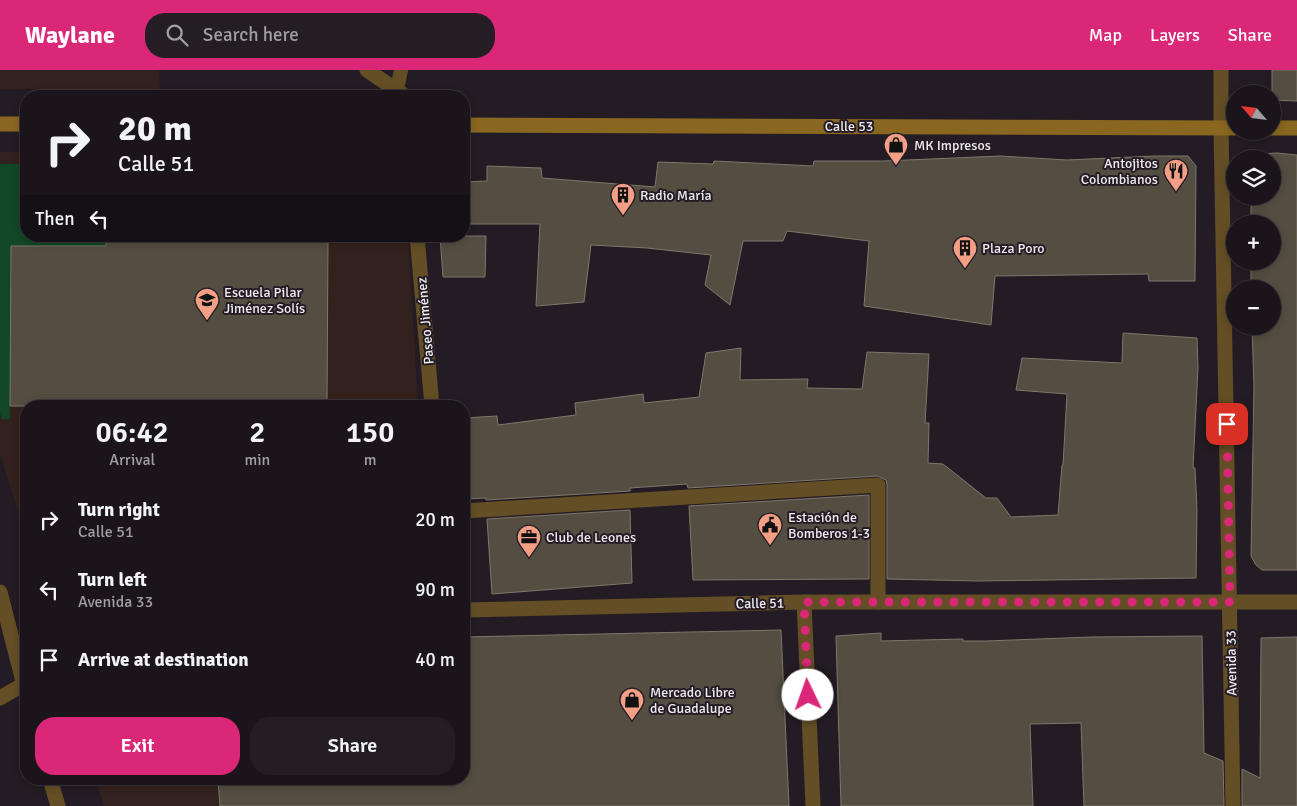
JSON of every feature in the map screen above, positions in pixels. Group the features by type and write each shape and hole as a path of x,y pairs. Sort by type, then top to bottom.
{"main road":[{"path":"0,124 20,124"},
{"name":"Calle 53","path":"470,125 1226,128"},
{"path":"1281,128 1297,128"}],"street":[{"path":"367,70 397,90"},
{"name":"Avenida 33","path":"1221,70 1226,111"},
{"name":"Avenida 33","path":"1228,140 1233,806"},
{"name":"Paseo Jiménez","path":"418,242 431,400"},
{"path":"470,511 878,485 878,602"},
{"path":"0,592 20,669"},
{"path":"804,602 814,806"},
{"name":"Calle 51","path":"470,610 804,602 1297,602"},
{"path":"0,698 20,690"},
{"path":"52,785 58,806"}],"lane":[{"path":"401,70 401,90"}],"shaded area":[{"path":"0,70 159,70 160,89 0,89"},
{"name":"Escuela Pilar Jiménez Solís","path":"0,152 20,152 20,242 408,242 418,400 20,400 20,517 0,454"},
{"path":"98,785 296,785 297,806 104,806"}],"green space":[{"path":"0,164 20,164 20,242 106,242 106,246 11,246 10,419 2,419 0,413"}],"building":[{"path":"1272,70 1297,70 1297,101 1281,100 1281,85 1272,85"},
{"path":"1281,153 1297,155 1297,570 1262,570 1256,565 1251,556 1254,387 1252,335 1281,335 1281,280 1251,280 1251,270 1281,270 1281,215 1251,215 1251,205 1281,205"},
{"path":"1000,156 1067,160 1188,156 1196,166 1195,281 1149,281 1148,274 995,276 991,325 864,306 869,241 787,231 783,241 743,241 730,305 705,285 711,255 647,248 591,245 584,302 536,306 540,224 470,224 470,182 487,181 487,166 541,168 542,178 655,187 658,162 713,164 714,161 813,166 814,161 884,161"},
{"path":"470,236 486,236 485,277 443,277 440,242 470,242"},
{"name":"Escuela Pilar Jiménez Solís","path":"106,242 328,242 327,400 20,400 20,406 10,406 11,246 106,246"},
{"path":"1123,333 1197,338 1198,367 1193,468 1195,468 1197,510 1196,578 978,581 887,579 887,485 886,480 878,476 688,488 687,484 630,488 630,491 486,500 486,498 470,499 470,418 497,416 498,425 576,415 575,403 643,394 644,403 699,397 706,353 741,348 740,380 808,379 807,388 862,389 867,352 929,354 925,423 929,423 928,463 943,464 986,498 997,498 1011,517 1058,515 1067,394 1016,390 1022,358 1122,363"},
{"name":"Estación de Bomberos 1-3","path":"869,495 869,579 693,580 689,506"},
{"path":"630,510 632,583 492,594 487,519"},
{"name":"Mercado Libre de Guadalupe","path":"781,630 789,806 220,806 218,785 470,785 470,637"},
{"path":"881,633 881,641 963,639 963,641 986,641 1092,637 1202,636 1204,753 1223,761 1224,806 1084,806 1081,723 1030,724 1033,806 841,806 836,636"},
{"path":"1297,637 1297,806 1242,806 1242,769 1260,778 1261,638"}],"place":[{"name":"MK Impresos","path":"896,166"},
{"name":"Antojitos Colombianos","path":"1176,192"},
{"name":"Radio María","path":"623,216"},
{"name":"Plaza Poro","path":"965,269"},
{"name":"Escuela Pilar Jiménez Solís","path":"207,321"},
{"name":"Estación de Bomberos 1-3","path":"770,546"},
{"name":"Club de Leones","path":"529,558"},
{"name":"Mercado Libre de Guadalupe","path":"632,721"}],"route":[{"path":"808,695 804,602 1230,602 1227,424"}]}
